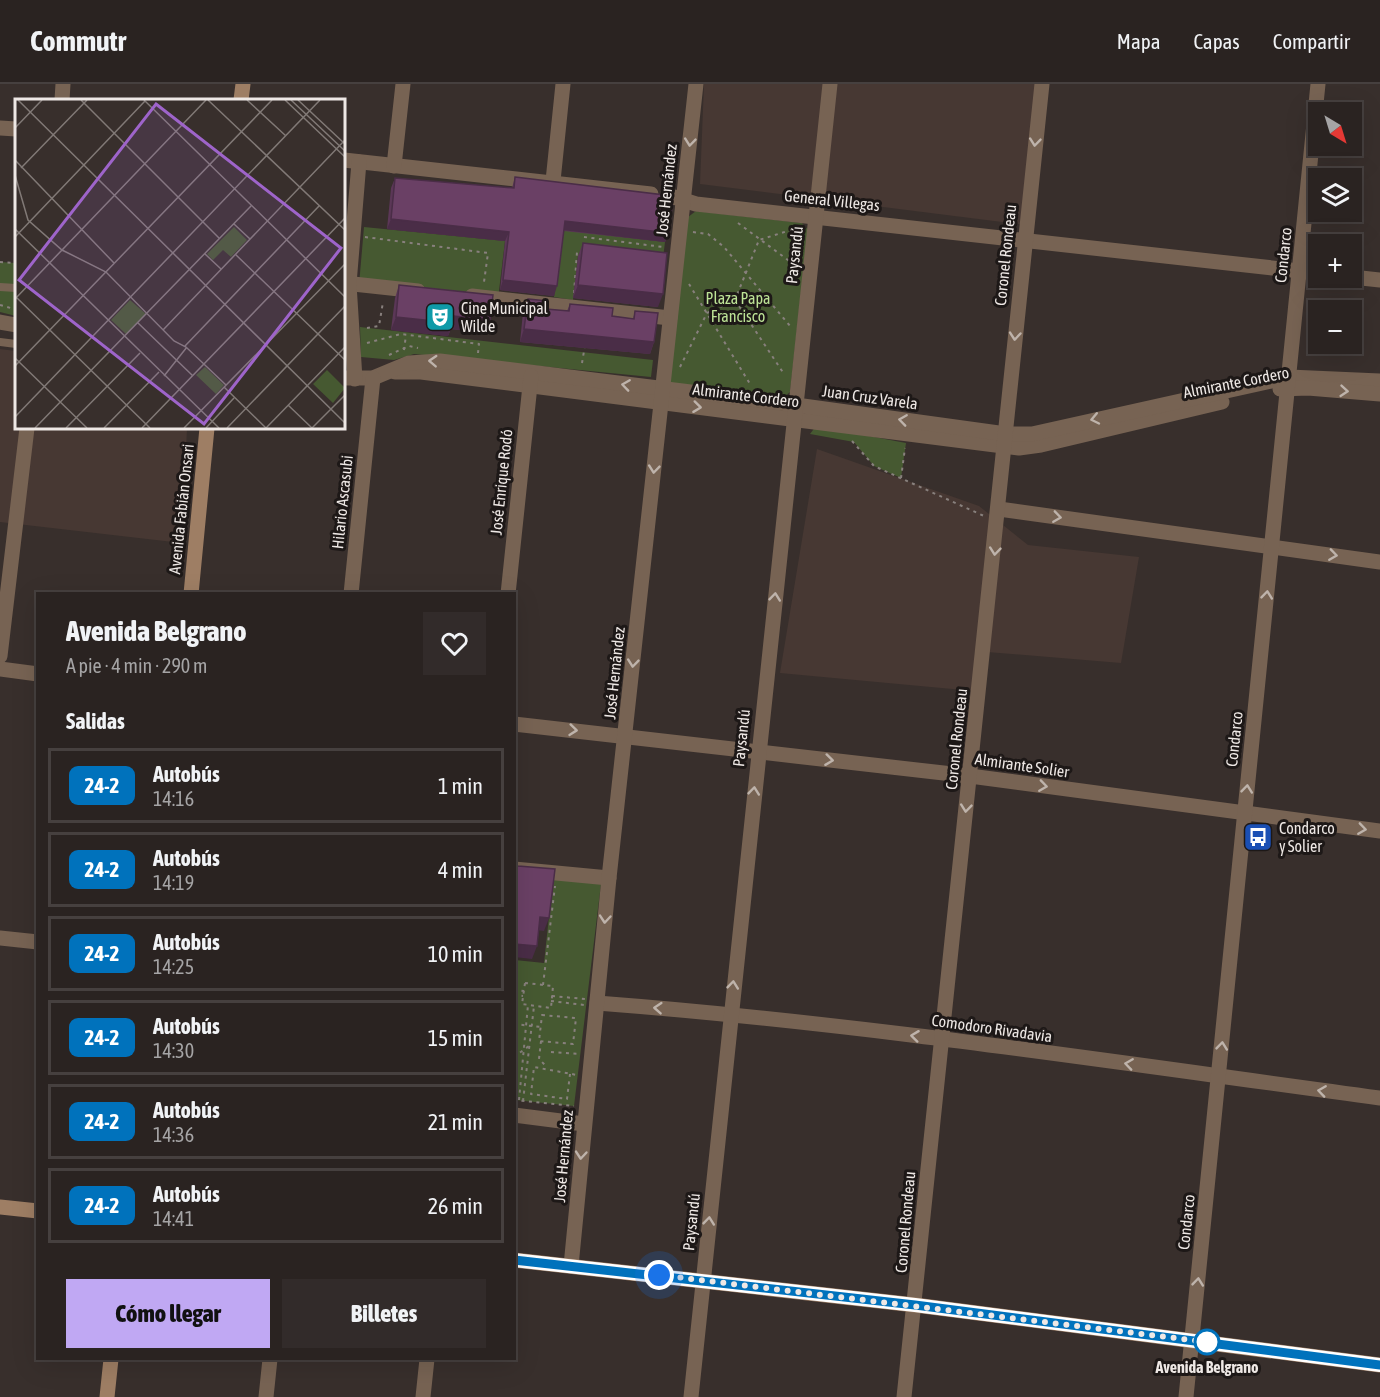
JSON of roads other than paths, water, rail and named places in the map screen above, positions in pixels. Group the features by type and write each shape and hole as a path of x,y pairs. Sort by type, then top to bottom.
{"street":[{"path":"62,99 63,84"},
{"path":"241,99 243,84"},
{"path":"394,166 403,84"},
{"path":"553,181 563,84"},
{"name":"José Hernández","path":"571,1266 609,878 696,84"},
{"name":"Paysandú","path":"691,1397 830,84"},
{"name":"Coronel Rondeau","path":"904,1397 940,1039 999,514 1024,239 1042,84"},
{"name":"Condarco","path":"1186,1397 1318,84"},
{"path":"0,128 15,129"},
{"name":"General Villegas","path":"345,160 553,181 684,199 696,204 1308,272"},
{"path":"359,162 346,283 352,330 349,378 373,378 409,363 428,360 530,379 580,378 662,396"},
{"path":"1362,278 1380,280"},
{"path":"346,283 428,292"},
{"path":"461,295 670,318"},
{"path":"0,322 15,325"},
{"name":"Hilario Ascasubi","path":"351,592 373,378"},
{"name":"Almirante Cordero","path":"530,379 1006,440 1031,447 1288,382 1380,394"},
{"name":"José Enrique Rodó","path":"508,592 530,379"},
{"path":"1288,382 1380,381"},
{"path":"0,656 27,429"},
{"name":"Avenida Fabián Onsari","path":"191,592 207,429"},
{"path":"999,514 1380,562"},
{"path":"0,669 36,674"},
{"name":"Almirante Solier","path":"516,724 970,776 1380,831"},
{"path":"516,869 609,878"},
{"path":"0,939 36,942"},
{"name":"Comodoro Rivadavia","path":"597,1004 730,1013 1380,1098"},
{"path":"516,1115 584,1124"},
{"path":"0,1207 36,1211"},
{"path":"516,1260 703,1279 1380,1365"},
{"path":"107,1397 111,1360"},
{"path":"266,1397 270,1360"},
{"path":"423,1397 427,1360"}],"lane":[{"path":"0,287 15,288"},
{"path":"0,342 15,344"}],"place":[{"name":"Cine Municipal Wilde","path":"440,317"},
{"name":"Condarco y Solier","path":"1258,837"},
{"name":"Avenida Belgrano","path":"1207,1342"}],"park label":[{"name":"Plaza Papa Francisco","path":"738,307"}]}
